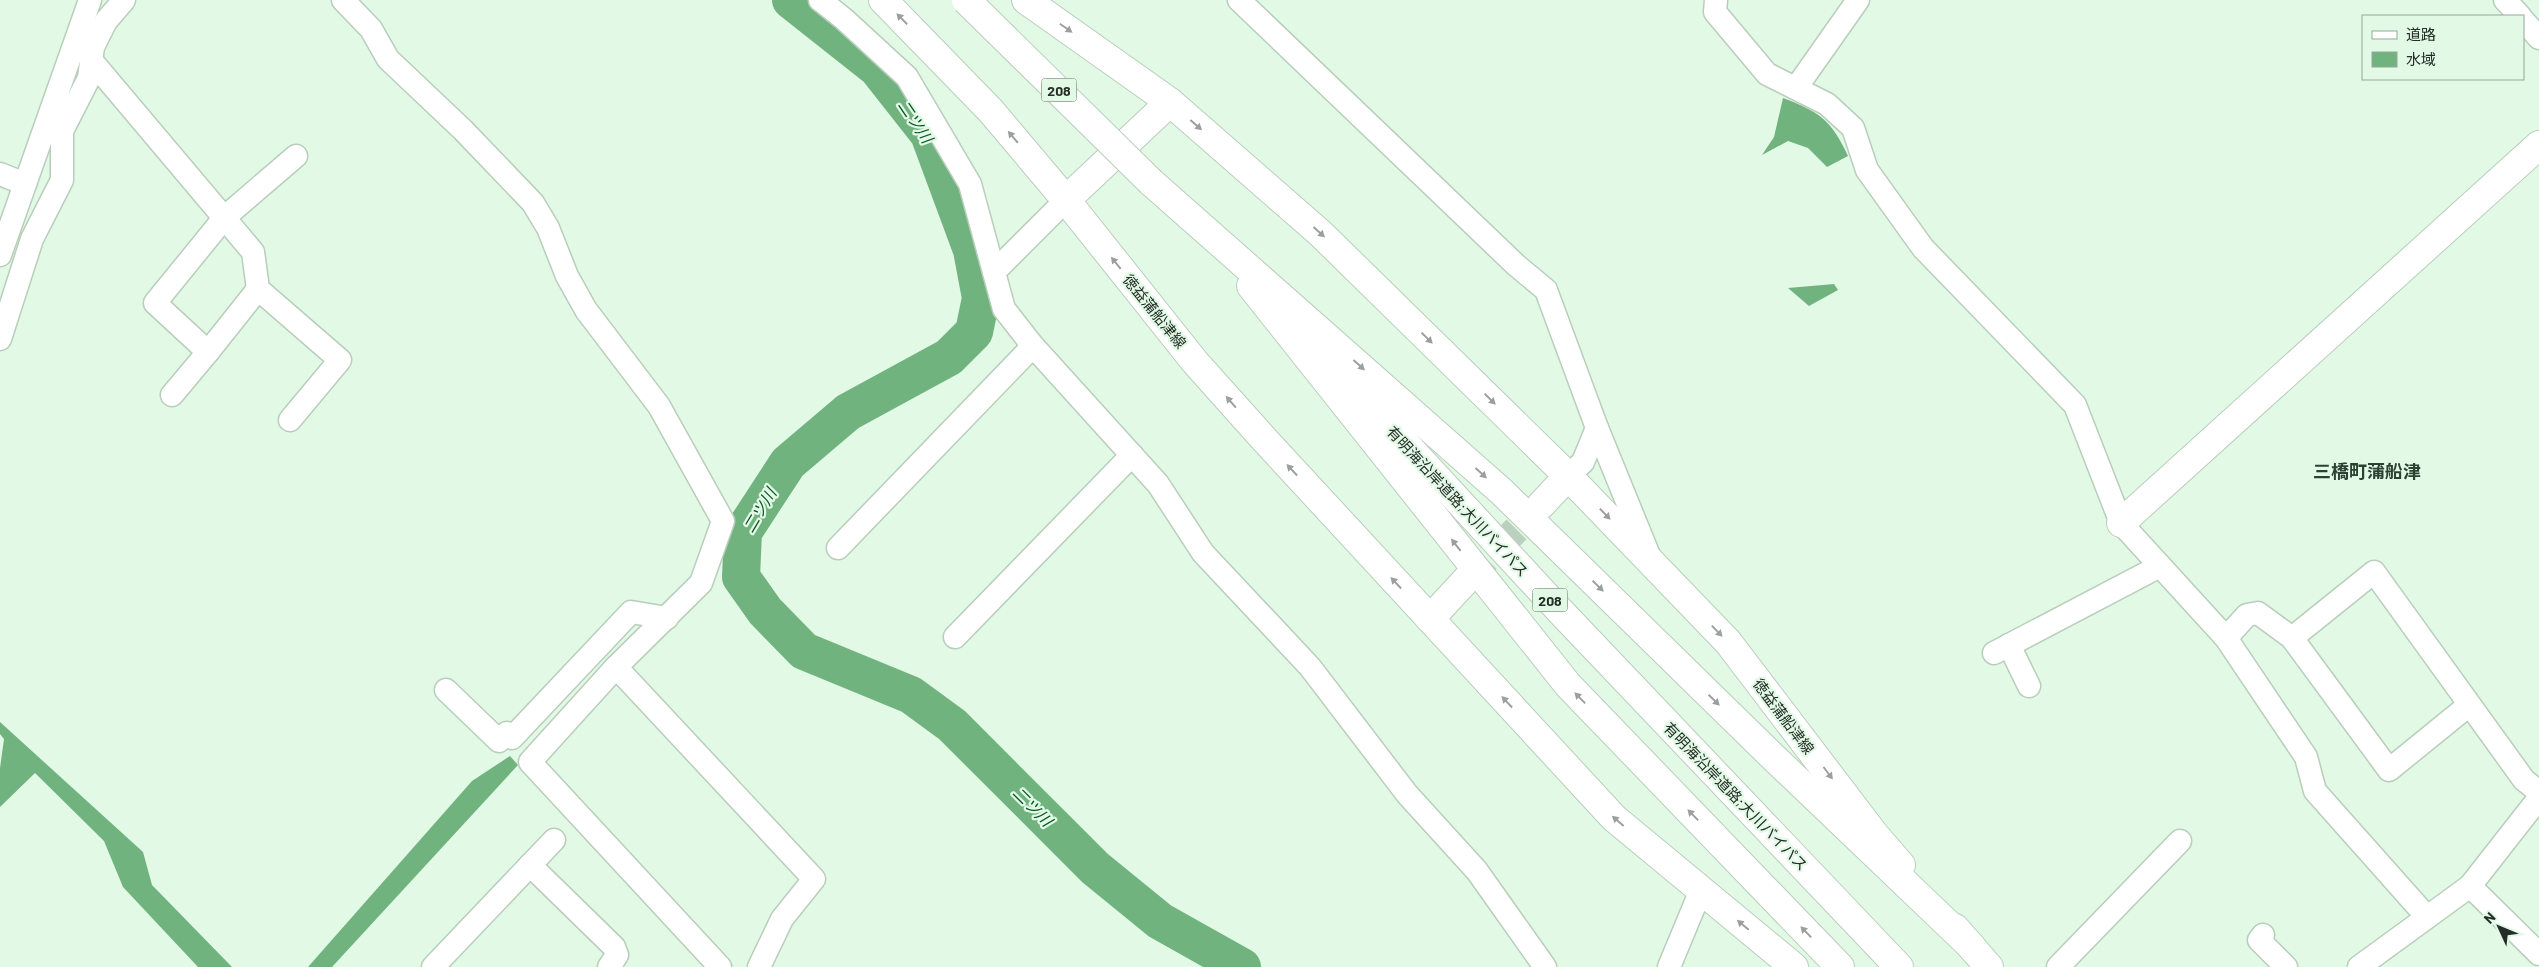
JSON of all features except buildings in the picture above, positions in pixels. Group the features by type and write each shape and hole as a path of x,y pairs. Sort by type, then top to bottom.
{"main road":[{"name":"徳益蒲船津線","path":"883,0 991,111 1066,200 1195,362 1614,818 1794,967"},
{"name":"有明海沿岸道路;大川バイパス","path":"966,0 1155,178"},
{"name":"有明海沿岸道路;大川バイパス","path":"983,0 1205,228 1562,613 1899,967"},
{"name":"徳益蒲船津線","path":"1026,0 1170,102 1320,233 1568,476 1728,642 1875,835 1989,967"},
{"path":"1066,200 1170,102"},
{"path":"2121,523 2539,145"},
{"path":"1205,228 1502,492 1772,756 1971,946"},
{"path":"1205,228 1568,686 1840,967"},
{"path":"1541,505 1568,476"},
{"path":"1430,619 1467,579"}],"street":[{"path":"0,255 12,179 90,0"},
{"path":"0,339 32,238 62,180 62,131 89,78 93,46 106,21 124,0"},
{"path":"343,0 370,29 388,59 463,130 533,203 548,228 567,276 586,310 658,406 723,521 701,583 616,667 530,762 720,967"},
{"path":"820,0 844,19 907,77 970,184 1004,310 1033,346 1158,484 1203,552 1310,667 1407,794 1477,871 1545,967"},
{"path":"1239,0 1516,265 1546,290 1597,428 1652,563"},
{"path":"1716,0 1715,12 1767,74 1827,104 1853,128 1867,170 1923,248 2075,405 2121,523 2226,638 2306,757 2315,791 2427,917"},
{"path":"1796,88 1858,0"},
{"path":"2505,0 2519,15"},
{"path":"2524,21 2539,38"},
{"path":"92,60 253,252 258,289 340,360 290,420"},
{"path":"208,352 156,303 225,217 296,156"},
{"path":"994,272 1066,200"},
{"path":"172,396 258,289"},
{"path":"838,548 1033,346"},
{"path":"1568,476 1583,462 1597,428"},
{"path":"955,638 1132,456"},
{"path":"2029,686 2001,649 2160,566"},
{"path":"2292,638 2374,572 2524,780 2539,792"},
{"path":"446,690 499,741 507,733 512,738 631,612 666,618"},
{"path":"2226,638 2247,615 2258,612 2292,638 2389,770 2469,705"},
{"path":"616,667 814,879 782,919 759,967"},
{"path":"2359,967 2470,886 2539,798"},
{"path":"433,967 554,840"},
{"path":"2058,967 2180,841"},
{"path":"530,865 614,946 617,955 609,967"},
{"path":"2470,886 2539,954"},
{"path":"1669,967 1701,890"},
{"path":"2263,935 2259,940 2286,967"}],"water":[{"path":"1783,98 1806,108 1823,119 1836,134 1848,156 1827,167 1808,148 1788,141 1762,155 1774,137"},
{"path":"1834,284 1838,290 1809,306 1788,288"},
{"path":"0,722 143,852 152,885 232,967 198,967 123,887 104,841 35,773 0,807 0,768 4,739 0,734"},
{"path":"510,756 518,765 332,967 308,967 472,781"}],"waterway":[{"name":"二ツ川","path":"791,0 877,68 929,134 972,250 981,298 974,332 949,357 848,412 788,463 743,532 741,577 765,611 804,651 911,695 952,725 1095,868 1160,921 1242,967"}],"tunnel":[{"path":"1467,579 1541,505"}],"district":[{"name":"三橋町蒲船津","path":"2367,471"}]}
